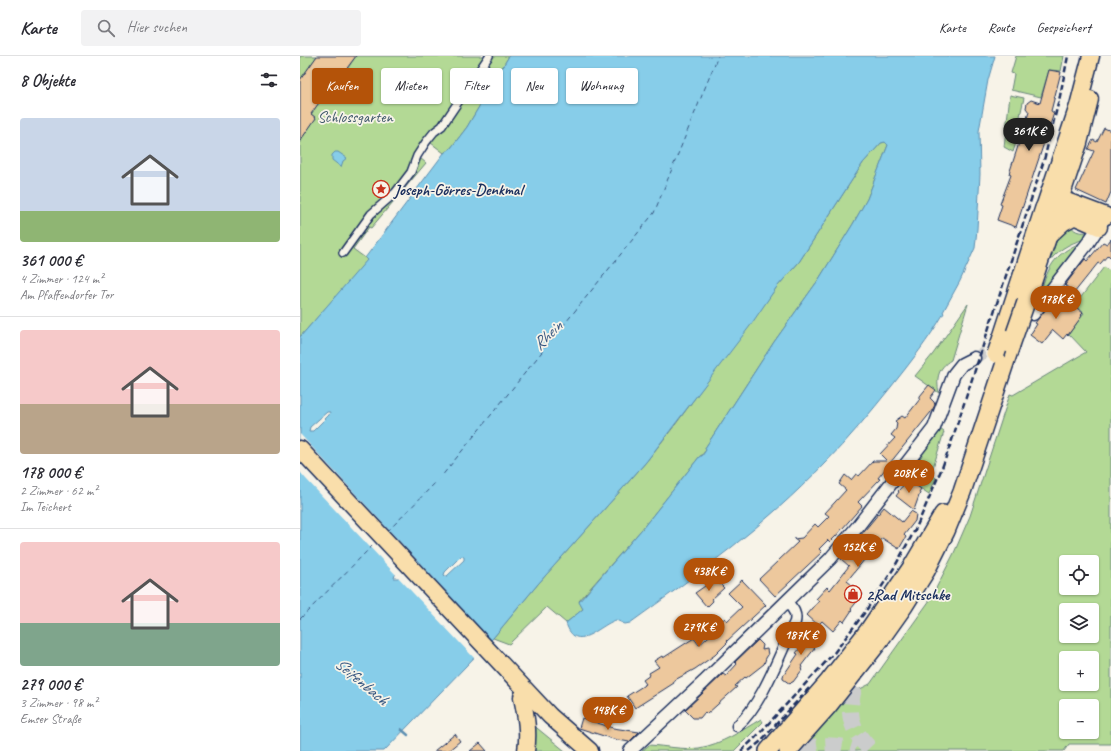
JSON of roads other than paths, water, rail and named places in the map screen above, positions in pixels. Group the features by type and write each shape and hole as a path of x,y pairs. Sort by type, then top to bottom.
{"highway":[{"path":"779,751 844,674 894,608 925,557 943,514 996,354 1030,308 1049,235 1053,199"},
{"path":"788,751 828,706 877,644 921,581 946,531 962,492 1007,341 1053,199"},
{"path":"1049,235 1063,222 1074,216"},
{"path":"768,751 829,681 868,631 909,572 943,514"},
{"path":"854,687 877,644"}],"main road":[{"path":"1053,199 1091,56"},
{"path":"1053,199 1085,121 1100,56"},
{"path":"1053,199 1074,216 1107,217"},
{"path":"1053,199 1107,217"},
{"path":"300,449 506,674 522,697 559,736 577,751"},
{"path":"300,459 506,674 550,716 590,751"},
{"path":"522,697 527,719 528,736 526,751"}],"street":[{"path":"343,253 371,214 395,193 411,172 417,156 434,132 442,126 489,56"},
{"path":"1030,308 1088,243 1107,217"},
{"path":"630,751 830,559 858,526 934,428 954,374 962,364 974,358"},
{"path":"737,726 758,700 795,622 795,612 786,602"}],"water":[{"name":"Rhein","path":"509,56 995,56 988,80 979,131 980,174 975,248 960,281 943,312 944,313 919,351 859,426 802,486 779,508 731,548 630,623 625,624 616,620 595,632 582,637 576,637 570,632 566,623 583,609 579,602 642,529 700,456 702,456 706,450 705,448 774,342 819,279 867,199 888,145 885,142 881,143 863,163 799,262 776,288 750,326 646,462 538,584 493,638 384,751 300,751 300,337 367,260 365,258 444,153 451,148 467,127 481,104 503,104 502,68","holes":["327,412 330,412 329,415 313,431 309,431 310,427","461,556 464,557 464,560 447,576 445,576 445,572","412,559 415,562 398,578 394,578 395,575"]},
{"path":"335,152 338,152 347,158 343,161 341,167 332,160 332,155"}],"waterway":[{"name":"Seifenbach","path":"401,729 408,735"}],"tunnel":[{"path":"974,358 1002,344"},
{"path":"854,687 850,706 852,722 859,736 872,751"},
{"path":"801,751 822,746 842,747 855,751"}],"railway":[{"path":"741,751 756,737 834,653 865,612 894,568 916,528 942,468 952,440 1044,160 1068,56"},
{"path":"749,751 760,742 811,686"}],"place":[{"name":"Joseph-Görres-Denkmal","path":"381,189"},
{"name":"2Rad Mitschke","path":"853,594"}],"park label":[{"name":"Schlossgarten","path":"355,116"}]}
